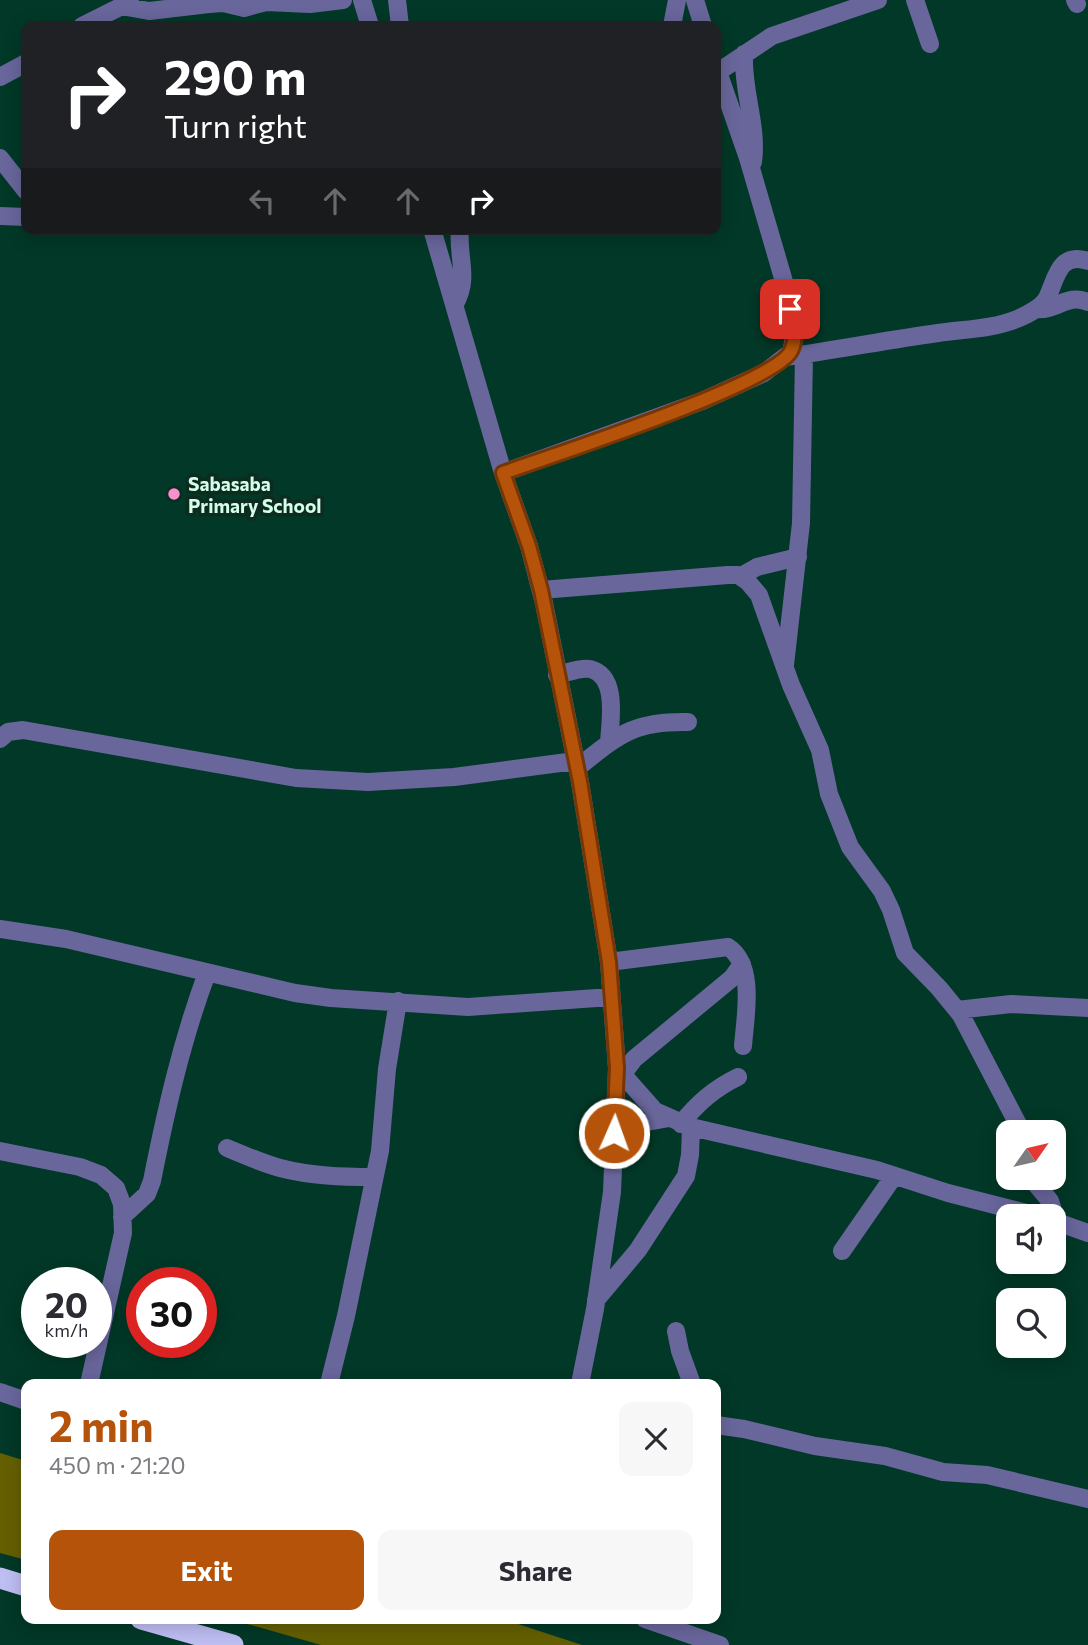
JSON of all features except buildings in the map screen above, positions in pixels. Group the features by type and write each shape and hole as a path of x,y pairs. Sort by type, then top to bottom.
{"highway":[{"path":"0,1578 21,1584"},
{"path":"159,1624 233,1645"}],"street":[{"path":"92,21 127,3 149,11 223,3 244,8 266,2 310,4 343,0"},
{"path":"397,0 399,21"},
{"path":"673,21 677,0"},
{"path":"695,0 701,21"},
{"path":"721,73 772,36 878,0"},
{"path":"915,0 930,44"},
{"path":"364,1 369,21"},
{"path":"744,54 743,75 755,147 751,170"},
{"path":"0,77 21,66"},
{"path":"503,473 702,401 764,373 791,352 795,334 785,285 751,170 721,85"},
{"path":"0,158 21,185"},
{"path":"0,216 21,217"},
{"path":"434,235 503,473 529,546 541,590 576,765 609,962 619,1072 612,1192 581,1379"},
{"path":"455,304 462,291 463,280 460,235"},
{"path":"785,357 985,328 1016,319 1047,299 1054,277 1064,263 1074,259 1088,261"},
{"path":"1035,309 1047,310 1067,300 1079,298 1088,302"},
{"path":"785,667 798,557 803,464 804,355"},
{"path":"541,590 741,576 757,568 798,557"},
{"path":"741,576 759,595 785,667 820,750 829,794 850,847 882,891 905,953 957,1010 1017,1120"},
{"path":"557,675 582,668 591,669 601,675 610,692 609,743"},
{"path":"0,725 19,731 296,778 368,782 576,765 619,735 640,726 661,722 688,722"},
{"path":"0,738 8,732 19,731"},
{"path":"0,929 66,939 295,993 331,998 468,1007 611,998"},
{"path":"609,962 719,947 733,950 742,964 747,996 743,1046"},
{"path":"619,1072 732,978 742,964"},
{"path":"122,1217 146,1194 152,1181 176,1071 193,1009 207,973"},
{"path":"329,1379 346,1317 380,1151 387,1069 398,1001"},
{"path":"957,1010 1011,1004 1088,1008"},
{"path":"619,1072 655,1111 680,1123 996,1204"},
{"path":"614,1133 636,1124 680,1123 712,1092 738,1077"},
{"path":"596,1300 633,1257 686,1176 690,1155 680,1123"},
{"path":"227,1148 278,1167 306,1174 374,1177"},
{"path":"0,1151 80,1167 101,1175 116,1188 122,1204 122,1233 90,1379"},
{"path":"842,1251 894,1176"},
{"path":"1041,1190 1051,1204"},
{"path":"1066,1222 1088,1219"},
{"path":"1066,1225 1088,1233"},
{"path":"676,1331 690,1379"},
{"path":"0,1392 21,1399"},
{"path":"724,1426 815,1446 885,1456 943,1472 987,1475 1088,1499"},
{"path":"659,1624 720,1645"}],"shaded area":[{"path":"0,1453 21,1459 21,1559 0,1553"},
{"path":"248,1624 518,1624 582,1645 321,1645"}],"place":[{"name":"Sabasaba Primary School","path":"174,494"}],"route":[{"path":"614,1133 617,1068 609,962 580,782 541,590 529,546 503,473 702,401 764,373 791,352 795,334 790,309"}]}
